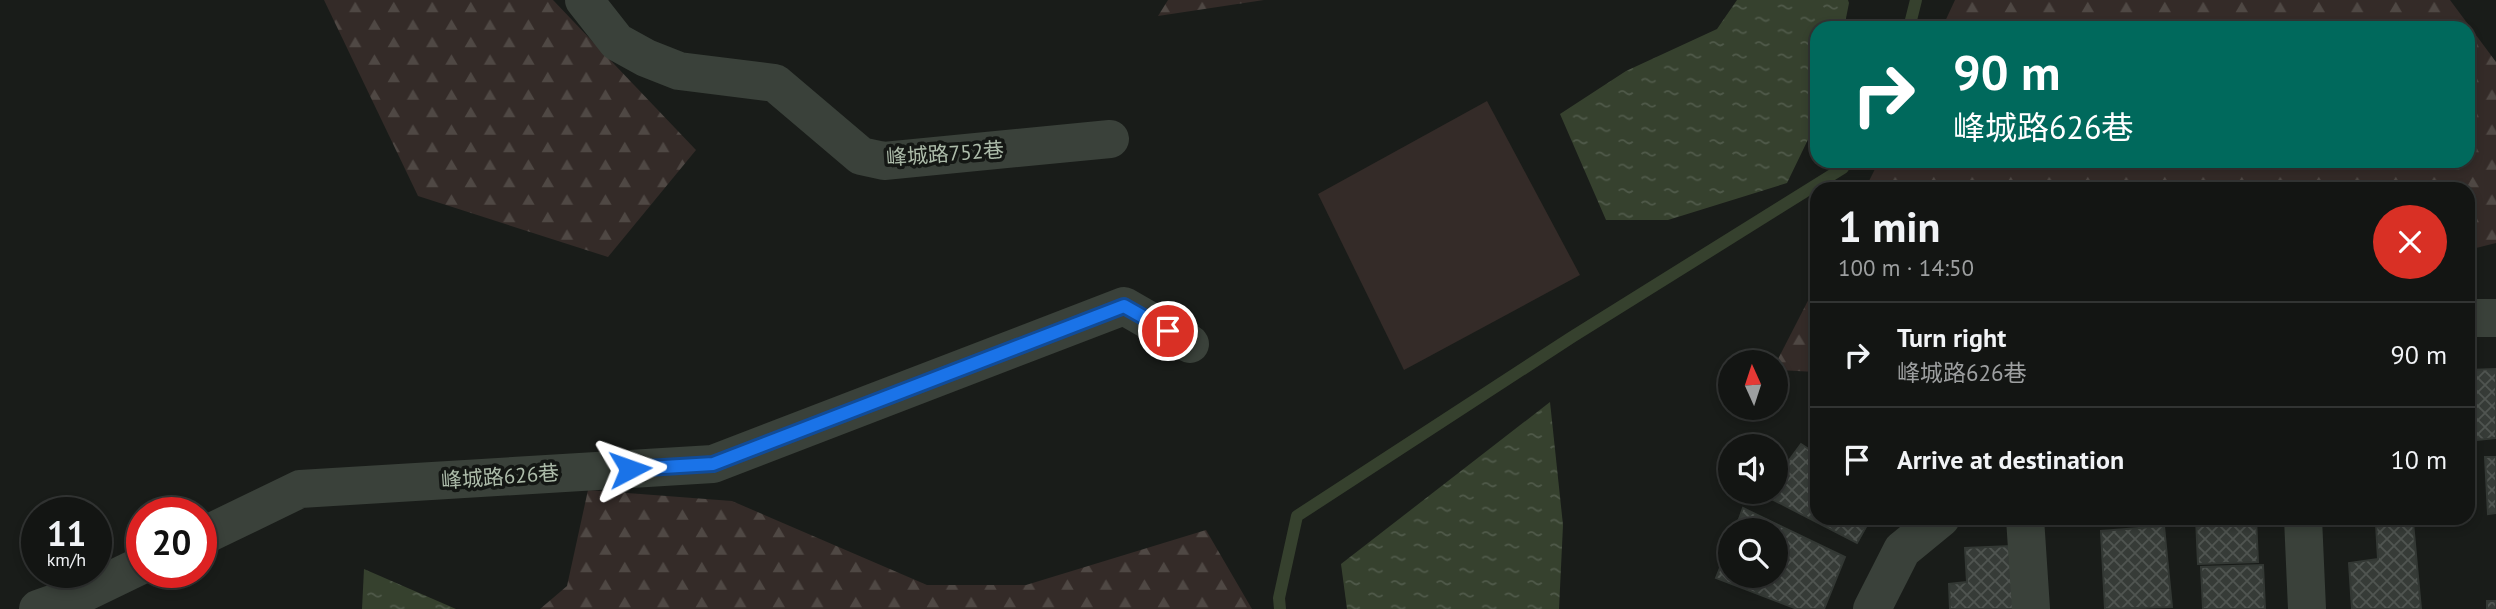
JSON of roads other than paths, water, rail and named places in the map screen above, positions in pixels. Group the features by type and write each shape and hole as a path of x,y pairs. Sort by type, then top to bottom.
{"street":[{"name":"峰城路752巷","path":"584,0 617,42 646,58 679,71 775,83 861,156 884,162 1110,139"},
{"name":"峰城路626巷","path":"217,529 300,489 713,464 1124,306 1190,344"},
{"path":"2475,318 2496,318"},
{"path":"1872,609 1902,550 1932,525"},
{"path":"2025,525 2031,609"},
{"path":"2303,525 2307,609"},
{"path":"38,609 86,592 126,573"}],"water":[{"path":"1737,0 1848,0 1845,21 1810,21 1810,135 1787,183 1668,220 1606,220 1560,114 1626,71 1717,29"},
{"path":"1550,402 1563,525 1559,609 1347,609 1341,564"},
{"path":"364,569 456,609 362,609"}],"waterway":[{"path":"1911,21 1916,0"},
{"path":"1821,182 1843,168"},
{"path":"1280,609 1279,598 1297,516 1572,337 1810,189"}]}
